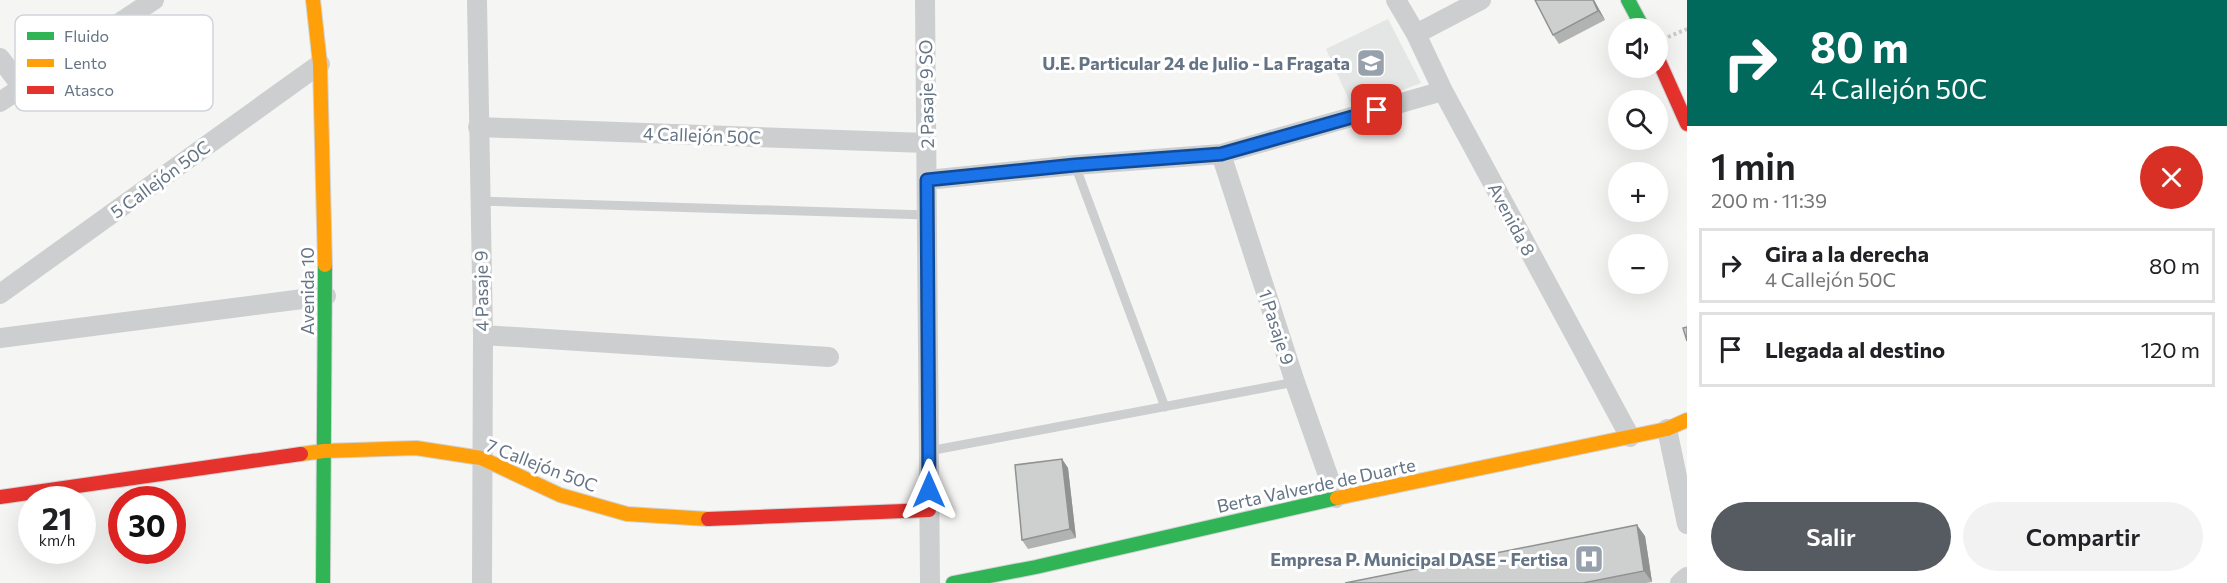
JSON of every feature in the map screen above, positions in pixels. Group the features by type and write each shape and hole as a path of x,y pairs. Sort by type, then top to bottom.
{"street":[{"path":"131,15 154,0"},
{"name":"Avenida 10","path":"313,0 320,64 326,296 323,583"},
{"name":"4 Pasaje 9","path":"477,0 483,335 482,583"},
{"name":"2 Pasaje 9 SO","path":"925,0 930,583"},
{"name":"Avenida 8","path":"1396,0 1630,437"},
{"path":"1416,34 1481,0"},
{"path":"1629,0 1638,18"},
{"path":"0,58 15,78"},
{"name":"5 Callejón 50C","path":"0,294 320,64"},
{"path":"1666,78 1687,124"},
{"path":"927,180 1075,165 1221,154 1443,91"},
{"path":"0,102 15,92"},
{"name":"4 Callejón 50C","path":"478,127 926,142"},
{"name":"1 Pasaje 9","path":"1221,154 1295,382 1336,498"},
{"path":"0,338 326,296"},
{"path":"483,335 829,357"},
{"name":"Berta Valverde de Duarte","path":"953,583 1038,575 1336,498 1667,429 1687,420"},
{"path":"1667,429 1687,524"},
{"name":"7 Callejón 50C","path":"0,498 324,451 416,448 481,458 560,495 627,514 701,519 929,510"},
{"path":"1680,583 1687,577"}],"lane":[{"path":"1075,165 1166,407"},
{"path":"479,201 927,215"},
{"path":"929,451 1295,382"}],"shaded area":[{"name":"U.E. Particular 24 de Julio - La Fragata","path":"1388,19 1421,83 1353,109 1326,49"}],"building":[{"path":"1535,0 1593,0 1598,11 1553,35"},
{"path":"1687,327 1687,341 1683,328"},
{"path":"1062,459 1070,529 1022,540 1015,465"},
{"name":"Empresa P. Municipal DASE - Fertisa","path":"1637,525 1644,571 1583,583 1345,583"}],"traffic: fast":[{"path":"1628,0 1638,18"},
{"path":"323,583 325,265"},
{"path":"953,583 1036,567 1337,498"}],"traffic: slow":[{"path":"313,0 320,64 325,265"},
{"path":"1337,498 1667,429 1687,420"},
{"path":"301,454 416,448 481,458 560,495 627,514 708,519"}],"traffic: jam":[{"path":"1666,78 1687,124"},
{"path":"0,497 301,454"},
{"path":"708,519 929,510"}],"place":[{"name":"U.E. Particular 24 de Julio - La Fragata","path":"1371,63"},
{"name":"Empresa P. Municipal DASE - Fertisa","path":"1589,559"}],"route":[{"path":"929,490 927,180 1075,165 1221,154 1377,110"}]}
